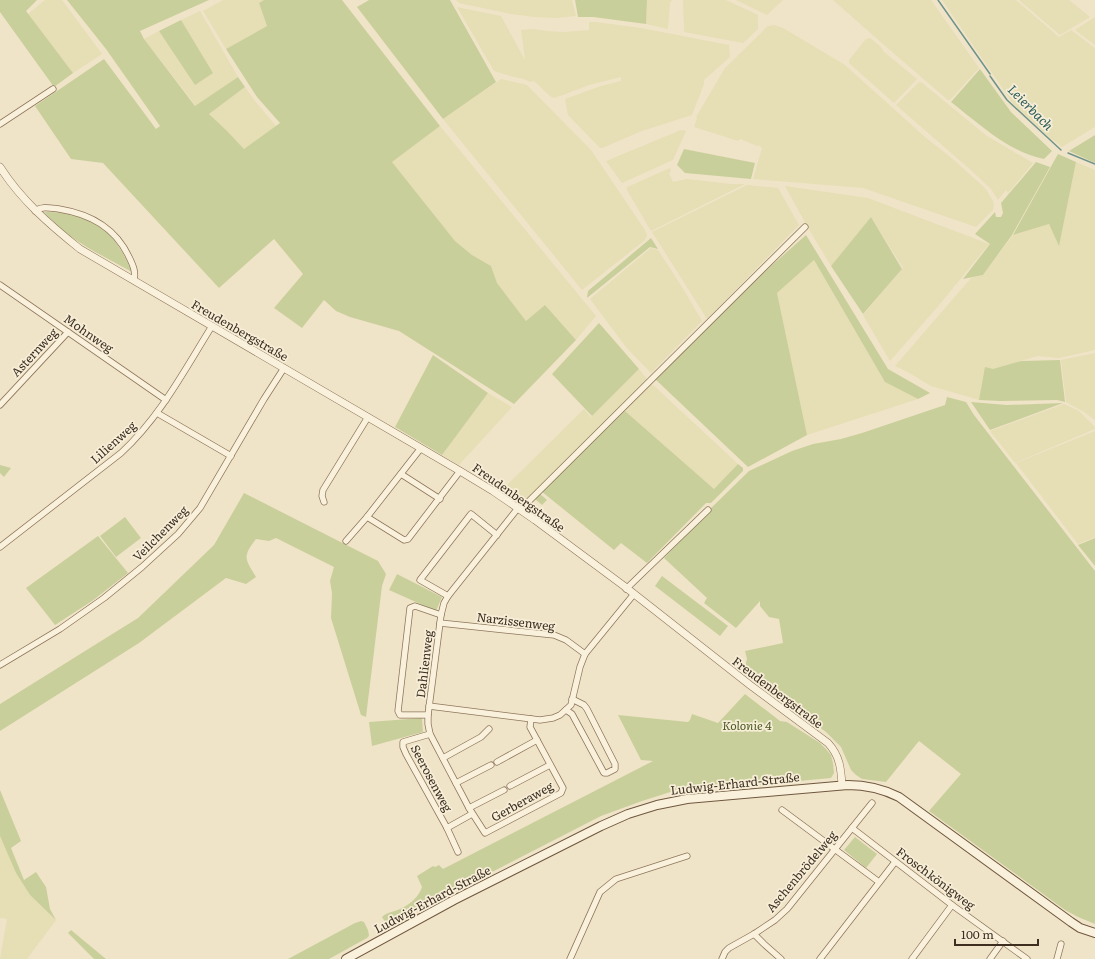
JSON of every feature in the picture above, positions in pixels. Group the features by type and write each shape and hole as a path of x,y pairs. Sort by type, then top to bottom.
{"main road":[{"name":"Ludwig-Erhard-Straße","path":"346,959 461,897 601,826 628,814 657,805 687,799 842,785 870,787 899,797 1071,922 1080,928 1095,933"}],"street":[{"path":"0,124 53,89"},
{"name":"Freudenbergstraße","path":"0,167 9,181 35,211 80,249 460,471 519,509 634,594 750,685 828,743 835,751 840,762 842,785"},
{"path":"35,211 43,208 72,211 93,219 106,227 114,234 126,251 134,270 134,280"},
{"name":"Dahlienweg","path":"485,833 472,814 442,758 430,734 428,724 440,622 444,603 448,596 519,509 805,227"},
{"name":"Mohnweg","path":"0,285 166,400"},
{"name":"Lilienweg","path":"0,547 121,452 134,440 158,413 212,326"},
{"name":"Asternweg","path":"0,404 68,332"},
{"name":"Veilchenweg","path":"0,665 79,616 104,598 142,567 190,521 204,501 284,368"},
{"path":"158,413 231,456"},
{"path":"324,502 322,496 323,490 368,417"},
{"path":"346,540 367,517 421,448"},
{"path":"367,517 406,540 440,499 460,471"},
{"path":"401,474 440,499"},
{"path":"626,589 708,510"},
{"path":"448,596 420,580 471,514 497,535"},
{"path":"429,706 540,720 553,718 571,705 580,667 585,654 634,594"},
{"path":"428,715 400,715 398,711 410,608 415,606 441,615"},
{"name":"Narzissenweg","path":"440,622 554,635 566,640 585,654"},
{"path":"566,710 572,714 604,773 607,774 615,769 615,764 587,709 584,705 572,699"},
{"name":"Gerberaweg","path":"485,833 561,793 563,788 530,727 531,719"},
{"path":"442,758 481,737 489,729"},
{"name":"Seerosenweg","path":"430,734 404,741 402,744 458,852"},
{"path":"496,762 537,740"},
{"path":"456,783 491,765"},
{"path":"510,786 550,765"},
{"path":"469,808 504,790"},
{"name":"Aschenbrödelweg","path":"722,959 725,952 729,948 775,920 787,909 872,803"},
{"path":"782,810 879,882"},
{"name":"Seerosenweg","path":"446,828 472,814"},
{"name":"Froschkönigweg","path":"852,828 894,862 1027,959"},
{"path":"570,959 600,892 616,879 687,856"},
{"path":"820,959 894,862"},
{"path":"912,959 952,905"},
{"path":"754,934 781,959"},
{"path":"990,959 1003,942"},
{"path":"1057,959 1061,944"}],"shaded area":[{"path":"45,0 62,0 102,54 73,73 28,14"},
{"path":"223,0 264,0 259,3 267,26 226,49 203,11"},
{"path":"456,0 572,0 576,16 557,18 511,14 459,3"},
{"path":"647,0 672,0 670,3 668,29 646,24"},
{"path":"683,0 726,0 758,15 758,29 743,43 684,32"},
{"path":"736,0 783,0 767,15"},
{"path":"833,0 931,0 979,68 950,100 948,100"},
{"path":"942,0 1016,0 1059,37 1071,30 1095,48 1095,127 1062,147 1049,137 1014,105"},
{"path":"1019,0 1069,0 1090,17 1060,35"},
{"path":"457,7 501,16 525,60 521,30 534,29 564,32 589,30 589,22 641,28 729,45 730,57 704,80 704,84 692,115 642,131 600,148 568,115 565,99 601,86 621,81 621,77 589,85 554,98 551,97 534,81 530,82 494,71"},
{"path":"200,11 238,77 196,106 144,39 159,31 195,84 213,73 181,20"},
{"path":"1095,17 1095,45 1075,30"},
{"path":"774,25 783,28 845,65 925,137 954,160 986,189 993,201 993,210 976,227 863,188 753,179 762,148 758,145 757,146 740,139 738,141 694,127 696,117 725,68 768,26"},
{"path":"870,38 881,47 884,52 917,79 894,103 849,63 849,60 866,39"},
{"path":"501,79 527,85 591,150 647,235 645,240 582,290 443,119"},
{"path":"919,82 921,82 987,136 1033,163 1008,193 1006,190 998,200 991,189 973,172 896,105"},
{"path":"245,87 276,126 244,149 209,114"},
{"path":"440,126 596,316 576,340 545,305 526,321 497,283 491,266 472,255 455,241 392,162"},
{"path":"681,130 686,131 673,160 622,183 606,161"},
{"path":"1076,162 1095,170 1095,350 1059,358 1038,356 993,369 979,400 931,386 895,366 971,278 983,275 1013,235 1049,224 1059,245"},
{"path":"670,168 671,172 669,173 673,182 687,179 731,184 745,184 651,231 627,190 627,187"},
{"path":"747,185 778,188 799,225 707,319 652,232"},
{"path":"785,186 868,198 989,244 940,304 890,361 863,315 903,268 871,217 831,266"},
{"path":"651,248 658,250 702,321 651,373 626,347 590,299"},
{"path":"814,260 885,382 918,399 807,435 777,293"},
{"path":"1095,353 1095,420 1066,402 1061,360"},
{"path":"639,369 647,379 646,382 521,505 501,491 584,409 591,417"},
{"path":"653,385 738,464 714,489 625,411 647,387"},
{"path":"488,393 512,407 459,465 442,455"},
{"path":"1064,404 1079,411 1095,427 1095,429 1015,463 990,431"},
{"path":"1095,431 1095,537 1078,544 1016,463"},
{"path":"0,836 16,873 30,895 56,920 27,959 0,959 7,919 0,918"}],"green space":[{"path":"0,0 37,0 26,11 73,73 54,87 0,12"},
{"path":"67,0 209,0 140,31 144,39 195,106 238,77 245,87 209,114 244,149 280,123 257,97 226,49 267,26 259,3 264,0 342,0 440,126 392,162 455,241 472,255 491,266 497,283 526,321 545,305 576,340 514,404 399,331 350,317 336,311 324,300 302,328 274,308 303,274 274,239 219,288 103,163 71,159 35,106 104,59 156,129 160,126 106,49"},
{"path":"369,0 450,0 496,82 443,119 357,7"},
{"path":"575,0 647,0 646,24 593,17 578,17"},
{"path":"181,20 213,73 195,85 159,31"},
{"path":"980,69 1011,112 1052,151 1044,159 1031,156 1007,144 983,128 951,102"},
{"path":"1095,135 1095,163 1069,151"},
{"path":"684,149 755,163 751,179 685,173 677,165"},
{"path":"1058,154 1076,162 1059,246 1049,224 1013,235"},
{"path":"1036,162 1050,167 1012,235 983,275 963,279 990,244 975,234 995,212 996,217 1001,217 1003,213 1001,203"},
{"path":"44,212 61,212 75,215 88,219 99,225 117,244 132,272 97,253 74,238 53,222"},
{"path":"871,217 902,269 863,314 831,266"},
{"path":"806,235 888,369 930,393 918,399 885,382 814,260 777,293 807,435 748,467 655,379 771,266"},
{"path":"651,238 658,249 650,247 587,298 588,291"},
{"path":"599,323 639,369 592,416 552,374"},
{"path":"433,355 488,393 442,455 395,427"},
{"path":"1060,360 1065,402 1057,400 979,400 985,367 993,369 1021,361"},
{"path":"947,397 966,402 974,415 1095,571 1095,924 1065,910 929,811 961,774 919,741 886,782 862,779 856,775 851,770 841,747 826,732 743,673 747,659 745,651 783,643 779,619 769,617 760,606 760,601 736,628 704,603 707,598 664,558 707,512 749,471 792,451 813,444 841,439 862,433 945,405"},
{"path":"971,402 1007,405 1063,403 990,430"},
{"path":"625,411 714,489 738,464 743,468 743,471 711,503 706,503 647,563 621,543 614,550 541,491"},
{"path":"0,465 11,468 4,477 0,473"},
{"path":"244,493 378,561 386,574 382,586 366,717 361,715 331,618 332,593 330,581 334,567 276,538 269,541 256,539 252,545 247,554 247,562 256,577 246,584 226,578 139,643 0,731 0,704 138,618 214,545"},
{"path":"540,494 547,500 542,505 535,499"},
{"path":"125,517 141,538 116,557 100,536"},
{"path":"98,536 128,573 92,601 55,625 26,588"},
{"path":"1095,538 1095,566 1078,545"},
{"path":"397,574 442,597 436,611 389,590"},
{"path":"662,576 728,626 720,636 655,586"},
{"name":"Kolonie 4","path":"745,694 780,721 787,722 820,743 831,755 834,773 831,778 681,792 680,789 642,801 601,816 395,923 387,923 384,921 382,917 384,915 398,910 410,903 416,897 421,891 422,887 417,876 433,866 435,867 439,865 443,869 653,761 641,760 618,715 688,722 692,714 718,723"},
{"path":"422,718 423,732 372,746 369,722"},
{"path":"0,790 21,841 11,848 24,880 36,872 46,887 50,909 56,920 30,895 16,873 0,836"},
{"path":"855,837 877,854 866,868 844,850"},
{"path":"361,921 364,922 369,936 329,959 288,959 355,923"},
{"path":"71,930 106,959 94,959 68,933"}],"waterway":[{"name":"Leierbach","path":"938,0 990,74"},
{"name":"Leierbach","path":"990,76 1007,100 1061,150"},
{"name":"Leierbach","path":"1068,153 1095,164"}]}
